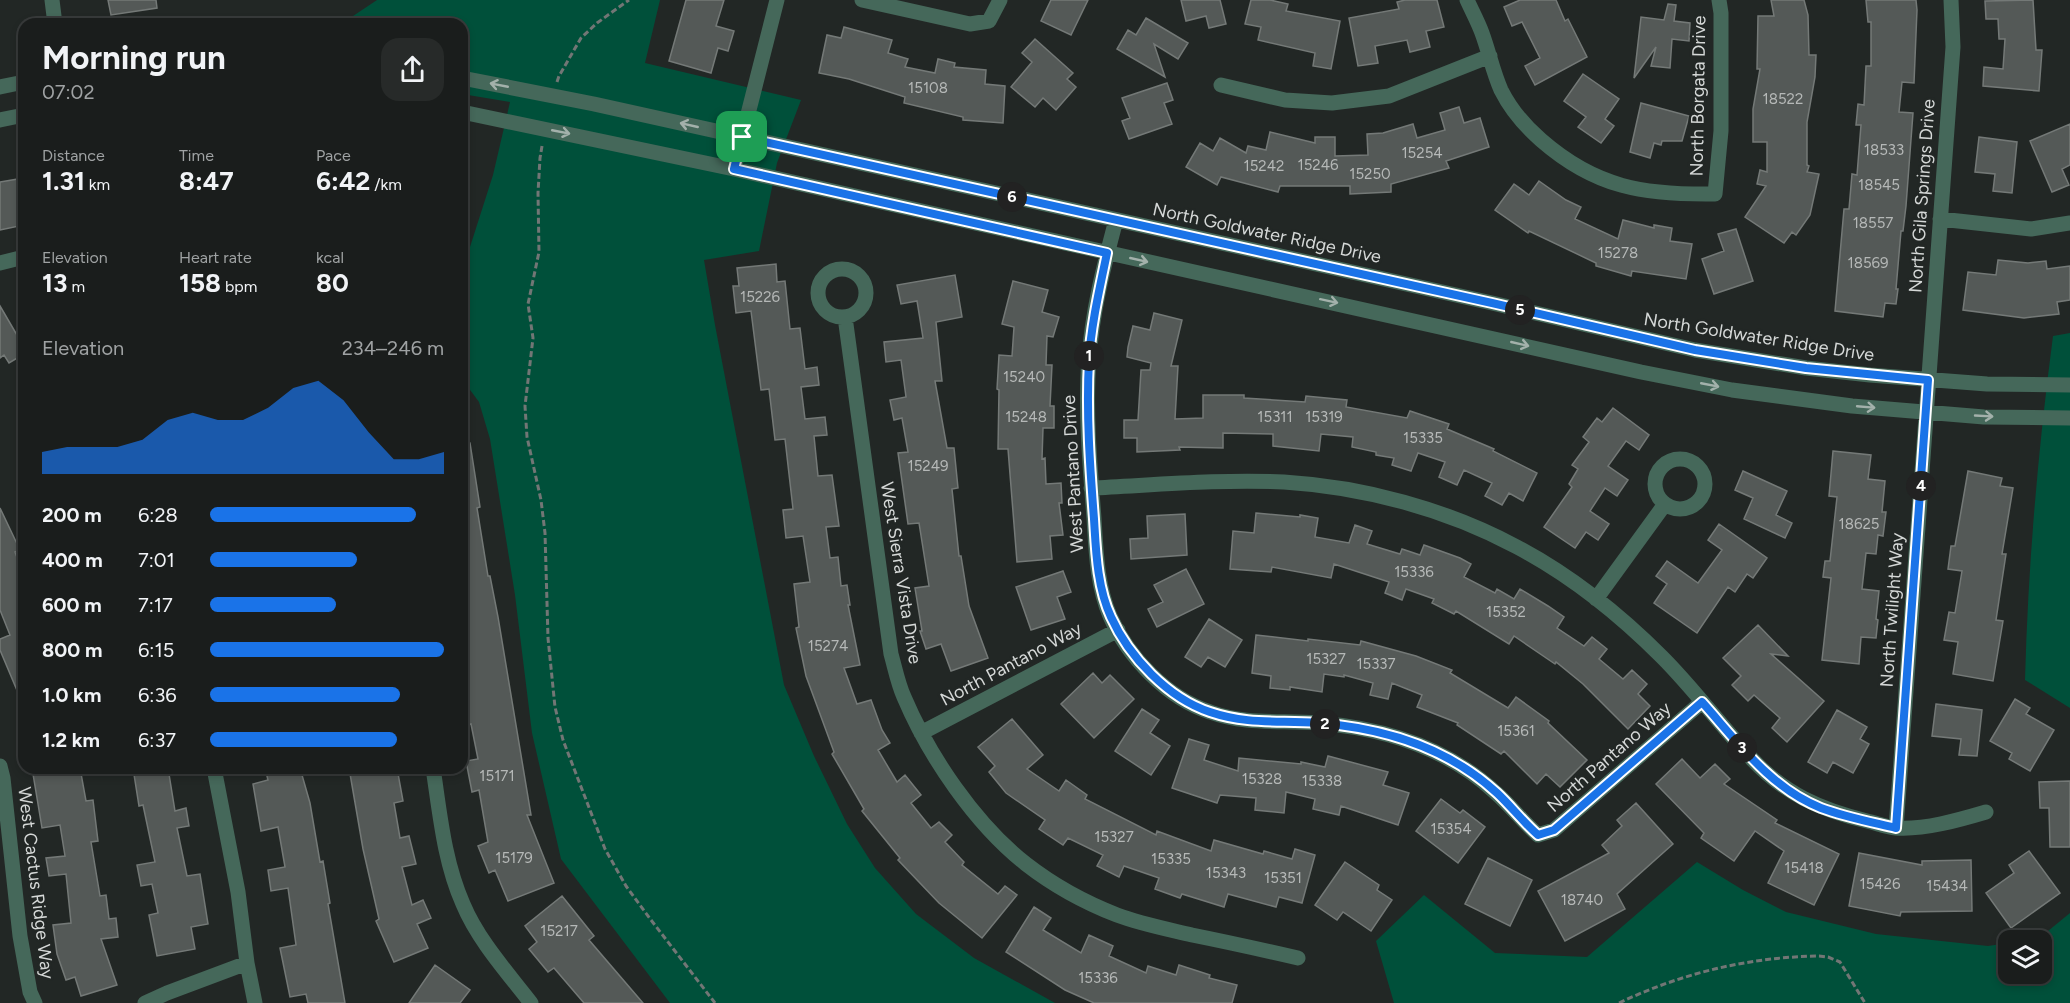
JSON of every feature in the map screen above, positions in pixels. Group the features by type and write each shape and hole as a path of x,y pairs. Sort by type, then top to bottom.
{"street":[{"path":"52,0 54,18"},
{"path":"734,169 777,0"},
{"path":"862,0 970,24 989,21 1000,0"},
{"path":"1221,85 1285,100 1332,103 1389,96 1490,56 1467,0"},
{"name":"North Borgata Drive","path":"1490,56 1501,91 1528,129 1562,159 1593,176 1622,186 1676,194 1715,194 1721,131 1721,13 1719,0"},
{"name":"North Gila Springs Drive","path":"1928,388 1953,47 1951,0"},
{"name":"North Goldwater Ridge Drive","path":"468,79 594,104 1695,350 1928,388 2070,386"},
{"path":"0,87 18,83"},
{"path":"468,113 734,169 1641,372 1732,390 1841,405 1984,417 2070,418"},
{"path":"0,120 18,116"},
{"path":"1940,219 2031,229 2070,223"},
{"name":"West Pantano Drive","path":"1116,220 1107,253 1089,358 1091,488 1097,565 1105,600 1118,630 1139,661 1182,699 1207,712 1235,720 1265,723 1317,723 1374,730 1429,748 1466,770 1496,792 1538,835"},
{"path":"0,263 18,258"},
{"name":"West Sierra Vista Drive","path":"845,317 891,654 903,695 921,733 968,804 994,835 1026,864 1062,888 1117,915 1151,925 1298,958"},
{"name":"North Twilight Way","path":"1896,828 1928,388"},
{"path":"1091,488 1284,482 1333,487 1383,497 1438,513 1517,547 1596,599 1663,657 1753,760 1772,778 1820,807 1896,828 1949,823 1986,812"},
{"path":"1596,599 1665,504"},
{"name":"North Pantano Way","path":"921,733 1118,630"},
{"name":"North Pantano Way","path":"1538,835 1554,830 1702,702"},
{"name":"West Cactus Ridge Way","path":"0,766 20,936 30,992 35,1003"},
{"path":"215,774 238,892 247,963 255,1003"},
{"path":"434,774 447,857 463,905 487,945 531,1003"},
{"path":"145,1003 247,963"}],"path":[{"path":"557,84 559,76 581,38 597,23 629,0"},
{"path":"543,141 538,193 539,252 528,304 533,338 525,406 527,437 541,500 545,533 548,638 555,707 563,740 605,849 632,894 715,1003"},
{"path":"1619,1003 1661,986 1726,966 1759,959 1819,956 1840,962 1864,1003"}],"green space":[{"path":"377,0 660,0 645,63 801,100 777,163 759,251 704,260 784,685 814,756 847,824 875,868 916,914 974,958 1055,1003 670,1003 561,859 532,733 515,595 490,439 479,402 468,387 468,253 493,175 510,102 468,95 468,18 350,18"},
{"path":"2070,333 2070,708 2025,680 2034,508 2053,336"},
{"path":"1697,862 1743,890 1786,912 1876,934 1988,946 1998,944 1998,984 2052,984 2052,930 2049,930 2070,913 2070,1003 1394,1003 1376,941 1424,895 1495,953 1587,957"}],"building":[{"path":"108,0 156,0 157,8 111,15"},
{"path":"686,0 724,0 716,26 734,31 728,51 718,48 711,73 669,61"},
{"path":"1051,0 1088,0 1071,35 1041,21"},
{"path":"1181,0 1220,0 1226,24 1209,28 1206,16 1186,21"},
{"path":"1251,0 1270,0 1288,4 1286,11 1340,21 1331,69 1313,66 1315,53 1258,40 1261,27 1245,24"},
{"path":"1437,0 1444,27 1426,31 1430,47 1410,52 1407,40 1375,46 1378,63 1358,66 1349,18 1399,9 1397,2"},
{"path":"1520,0 1556,0 1565,21 1568,19 1587,57 1535,85 1525,66 1540,58 1522,22 1512,26 1504,7"},
{"path":"1771,0 1804,0 1808,15 1809,55 1816,55 1815,77 1807,122 1807,165 1809,166 1807,172 1819,174 1810,215 1796,235 1792,232 1784,243 1745,217 1766,186 1757,184 1760,170 1767,172 1767,142 1753,142 1753,109 1760,69 1757,69 1758,16 1774,16"},
{"path":"1866,0 1916,0 1917,10 1914,83 1902,82 1899,112 1913,113 1906,206 1903,231 1901,231 1896,289 1898,289 1896,304 1885,303 1883,317 1835,311 1844,209 1849,209 1852,174 1857,175 1861,125 1856,125 1858,104 1864,105 1866,66 1871,66 1871,22 1868,22"},
{"path":"2033,0 2036,50 2042,50 2039,91 1983,86 1984,67 2003,69 2005,39 1999,39 1998,19 1986,19 1985,1"},
{"path":"1668,4 1676,5 1674,21 1690,23 1689,41 1672,39 1670,68 1651,66 1656,47 1634,78 1641,17 1664,20"},
{"path":"1146,18 1188,43 1178,59 1154,44 1165,77 1117,49 1128,30 1136,35"},
{"path":"844,27 892,40 888,53 908,59 905,67 935,73 938,59 955,63 954,67 986,70 985,84 1005,86 1003,123 963,120 963,117 904,103 905,97 849,79 819,73 827,35 841,38"},
{"path":"1035,39 1073,73 1067,79 1076,87 1056,110 1043,98 1035,107 1011,87 1032,62 1022,53"},
{"path":"1583,74 1619,99 1605,119 1614,126 1601,143 1578,127 1586,117 1564,101"},
{"path":"1167,83 1173,100 1164,103 1172,124 1129,139 1122,121 1130,118 1122,98"},
{"path":"1641,103 1689,116 1682,141 1662,141 1661,145 1654,143 1650,158 1630,152"},
{"path":"1459,107 1464,123 1480,118 1489,147 1446,161 1449,168 1391,184 1391,192 1350,194 1350,186 1280,186 1278,192 1221,177 1217,185 1186,167 1200,143 1213,151 1220,138 1246,153 1248,146 1266,150 1270,132 1315,143 1315,137 1335,137 1335,156 1368,155 1367,134 1383,133 1413,124 1417,138 1445,130 1440,113"},
{"path":"2070,124 2070,165 2062,169 2069,185 2052,192 2030,141"},
{"path":"1979,137 2017,142 2012,193 1993,191 1995,174 1975,172"},
{"path":"18,179 18,226 0,230 0,182"},
{"path":"1539,181 1566,200 1581,207 1575,219 1618,239 1623,220 1654,228 1654,225 1672,228 1670,241 1692,244 1686,279 1632,271 1631,276 1596,266 1596,263 1529,231 1528,233 1495,210 1514,184 1529,195"},
{"path":"1736,229 1753,281 1714,294 1702,259 1724,251 1718,234"},
{"path":"1998,260 2028,263 2046,261 2047,269 2070,266 2070,300 2057,302 2059,314 2024,318 1963,310 1968,272 1996,275"},
{"path":"776,264 777,282 785,281 790,329 800,328 805,369 817,367 819,385 801,387 805,419 825,417 827,435 814,436 818,476 832,475 839,526 826,527 830,558 838,557 841,586 847,585 850,605 848,605 860,665 844,668 857,704 871,700 882,730 890,743 878,750 897,782 905,775 921,795 911,803 931,828 939,822 952,835 945,842 964,862 962,865 998,894 1005,886 1017,895 982,938 939,903 898,860 900,858 862,811 864,809 832,754 834,752 806,676 796,628 799,627 794,584 810,582 803,536 786,538 783,510 793,509 785,439 775,440 769,389 761,390 751,311 736,313 733,286 739,286 737,268"},
{"path":"955,275 962,317 936,322 942,381 935,381 947,448 954,448 958,488 952,489 959,556 961,556 969,606 988,658 951,671 941,644 926,649 920,631 922,631 915,588 929,586 919,523 908,524 898,453 908,452 902,418 894,420 890,400 906,397 901,360 886,362 884,342 923,338 917,301 901,304 897,285"},
{"path":"1013,281 1048,290 1042,312 1059,317 1053,337 1047,336 1046,365 1052,365 1050,406 1054,406 1054,428 1043,428 1042,459 1045,458 1046,484 1061,483 1062,503 1059,503 1063,535 1050,536 1052,559 1017,562 1008,449 998,449 999,390 997,389 999,355 1012,356 1014,327 1002,324"},
{"path":"0,306 18,337 18,358 9,363 4,355 0,358"},
{"path":"1154,313 1182,320 1171,366 1178,366 1175,419 1203,418 1203,395 1244,395 1244,398 1305,402 1306,396 1347,400 1346,407 1407,418 1410,411 1449,424 1447,429 1494,449 1493,451 1537,473 1523,501 1509,493 1502,505 1485,496 1492,483 1464,470 1457,485 1439,477 1445,462 1418,453 1411,471 1392,465 1394,458 1352,447 1353,437 1321,434 1319,451 1273,446 1273,434 1223,433 1223,448 1179,447 1180,450 1137,452 1137,438 1124,438 1124,420 1138,420 1141,370 1150,370 1151,363 1127,357 1128,347 1133,326 1150,330"},
{"path":"1613,408 1649,435 1639,450 1626,441 1608,466 1628,480 1617,496 1605,488 1590,511 1609,524 1598,540 1586,532 1575,548 1544,527 1572,487 1569,484 1578,469 1572,465 1589,442 1583,437 1597,418 1602,422"},
{"path":"468,443 470,443 480,507 477,508 488,576 490,576 498,617 531,815 527,815 554,883 508,901 495,870 489,873 478,846 488,842 479,790 472,792 468,771 468,761 478,759 471,724 468,725"},
{"path":"1833,451 1871,455 1868,479 1885,481 1882,512 1886,512 1883,536 1878,535 1876,554 1866,553 1862,589 1879,591 1876,638 1861,637 1859,664 1822,660 1831,578 1823,577 1825,561 1830,561 1837,497 1829,496"},
{"path":"1743,471 1787,491 1776,515 1792,523 1785,538 1744,519 1753,498 1735,490"},
{"path":"1968,471 2002,478 2000,486 2013,488 2002,554 2006,554 1996,620 2003,621 1993,681 1953,674 1958,642 1944,640 1949,612 1955,613 1962,571 1948,569 1951,546 1955,546"},
{"path":"0,508 18,546 18,551 15,552 18,560 18,693 0,650 0,639 10,635 0,610"},
{"path":"1256,513 1318,518 1315,537 1349,543 1355,525 1372,531 1367,544 1400,554 1402,549 1420,555 1424,545 1460,558 1471,564 1464,577 1495,593 1497,589 1514,599 1520,589 1564,617 1557,628 1584,646 1592,637 1607,649 1599,659 1623,679 1632,670 1647,684 1638,694 1650,706 1628,729 1583,684 1556,662 1555,664 1514,636 1509,644 1456,611 1454,614 1432,603 1434,599 1406,589 1402,600 1385,593 1389,582 1334,564 1331,578 1272,567 1271,572 1230,569 1233,531 1254,533"},
{"path":"1185,514 1187,555 1131,559 1130,539 1148,538 1147,516"},
{"path":"1719,524 1767,558 1753,578 1747,574 1735,592 1728,587 1697,633 1654,603 1667,584 1656,576 1667,561 1698,583 1722,550 1708,540"},
{"path":"1186,569 1204,604 1157,627 1148,609 1163,602 1154,585"},
{"path":"1063,571 1071,592 1057,597 1065,619 1031,630 1016,587"},
{"path":"1209,619 1242,640 1225,667 1208,657 1201,667 1185,657"},
{"path":"1758,625 1788,656 1771,654 1824,701 1787,742 1772,728 1780,718 1754,695 1748,701 1732,685 1741,676 1723,658"},
{"path":"1256,635 1360,645 1361,641 1416,656 1452,670 1450,673 1508,708 1516,697 1549,721 1548,723 1587,760 1560,787 1546,774 1537,784 1504,751 1501,754 1457,725 1458,723 1417,707 1422,695 1392,683 1388,699 1370,695 1373,683 1344,675 1344,677 1324,674 1322,692 1290,687 1290,690 1270,688 1271,676 1252,673"},
{"path":"1093,673 1102,683 1110,675 1134,699 1094,738 1061,704"},
{"path":"2015,699 2030,708 2026,714 2054,730 2030,771 2009,759 2012,753 1990,741"},
{"path":"1936,704 1982,710 1977,756 1959,755 1961,739 1932,736"},
{"path":"1142,709 1159,720 1150,733 1170,746 1151,775 1115,751"},
{"path":"1837,710 1867,727 1860,739 1869,744 1853,773 1833,762 1827,773 1808,762"},
{"path":"1012,719 1043,755 1027,769 1059,791 1066,780 1087,795 1085,799 1156,835 1157,831 1211,851 1214,840 1263,854 1264,851 1292,859 1295,849 1315,855 1302,903 1279,897 1276,907 1228,894 1224,907 1182,894 1180,898 1155,889 1159,878 1124,866 1119,877 1097,866 1103,855 1068,838 1063,845 1039,829 1045,820 1006,793 989,772 995,766 978,747"},
{"path":"1189,739 1209,745 1204,760 1238,771 1239,758 1301,764 1301,762 1325,767 1328,756 1388,772 1383,785 1409,793 1398,825 1341,806 1339,815 1313,809 1315,799 1286,792 1284,813 1255,810 1256,798 1220,795 1217,803 1172,788"},
{"path":"1682,759 1700,778 1715,764 1730,779 1724,784 1777,820 1775,823 1839,854 1814,905 1768,883 1784,851 1755,831 1734,861 1701,838 1704,833 1656,784"},
{"path":"33,774 81,774 86,801 93,800 98,841 91,842 100,896 106,895 109,919 116,918 118,937 101,939 117,985 81,996 75,977 66,980 57,954 53,925 71,923 66,874 49,876 46,858 65,856 60,825 42,828"},
{"path":"134,774 169,774 175,811 186,808 189,826 177,828 187,876 200,874 208,924 191,927 195,949 157,956 149,915 158,913 152,884 141,886 137,865 155,862 143,805 139,806"},
{"path":"266,774 302,774 310,803 320,862 323,861 345,1003 308,1003 306,994 290,997 280,948 296,945 288,888 271,891 268,870 285,867 278,827 261,831 253,784 268,780"},
{"path":"350,774 398,774 403,801 394,803 400,838 409,836 416,864 402,867 412,905 423,900 431,918 417,924 428,948 394,962 376,921 379,919 363,849"},
{"path":"2070,781 2070,847 2050,847 2049,808 2040,808 2039,782"},
{"path":"1441,799 1460,813 1463,810 1485,827 1458,863 1416,831"},
{"path":"1636,803 1673,844 1617,894 1625,909 1565,941 1538,891 1609,853 1602,845 1622,826 1617,820"},
{"path":"2029,851 2060,893 2011,928 1986,893 2014,873 2009,865"},
{"path":"1859,853 1922,865 1922,861 1971,860 1972,911 1901,912 1900,916 1849,906"},
{"path":"1488,858 1532,880 1510,926 1465,904"},
{"path":"1345,862 1379,885 1377,890 1392,900 1371,931 1343,912 1337,920 1315,905"},
{"path":"562,896 594,936 589,940 643,1003 584,1003 554,968 548,972 529,949 537,942 525,926"},
{"path":"1034,907 1051,918 1043,930 1081,953 1089,935 1113,946 1109,956 1146,973 1148,966 1176,975 1179,965 1210,975 1209,978 1237,985 1232,1003 1094,1003 1065,990 1006,952"},
{"path":"435,965 470,990 460,1003 409,1003"}],"route":[{"path":"742,137 1695,350 1806,368 1928,380 1896,828 1820,807 1789,790 1753,760 1702,702 1554,830 1538,835 1496,792 1466,770 1429,748 1374,730 1317,723 1265,723 1235,720 1207,712 1182,699 1139,661 1126,644 1111,617 1097,565 1091,488 1089,358 1107,253 734,169 742,137"}]}
